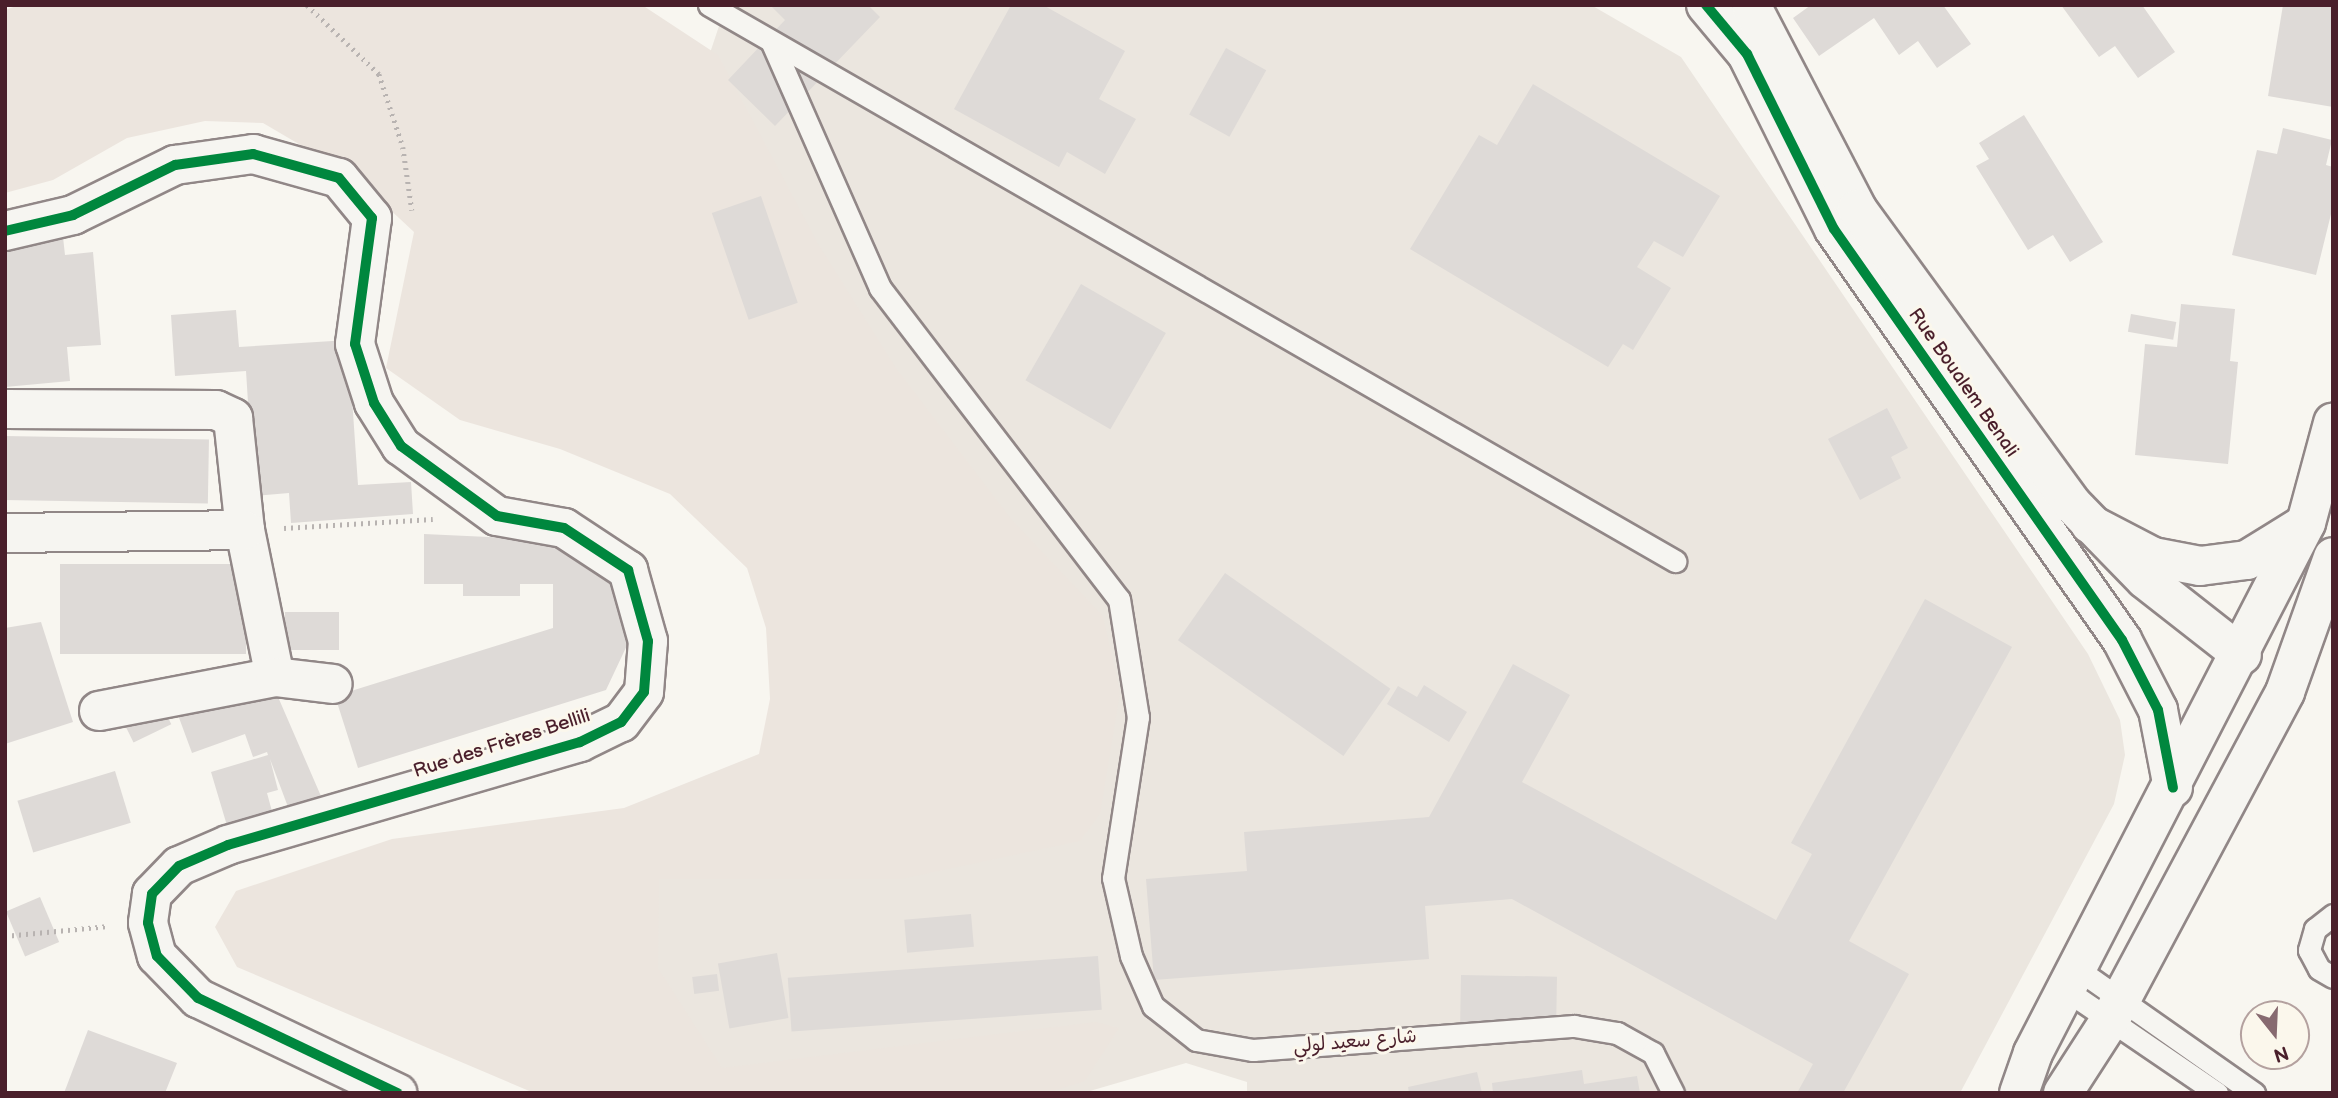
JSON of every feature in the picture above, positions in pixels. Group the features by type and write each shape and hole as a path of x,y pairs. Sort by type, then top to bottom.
{"street":[{"name":"Rue Boualem Benali","path":"1706,5 1747,54 1834,229 2122,640 2158,710 2173,788"},
{"path":"1751,5 1857,209 2090,524 2145,579 2242,655"},
{"path":"5,231 73,215 176,165 253,154 339,178 372,218"},
{"name":"Rue des Frères Bellili","path":"372,218 355,344 374,403 401,446 497,516 564,528 628,570 648,641 645,691 621,722 580,742 228,845 179,866 152,894 148,923 157,956 198,998 397,1093"},
{"path":"5,409 216,410 233,418 245,530 275,677"},
{"path":"2019,1093 2071,979 2242,655 2306,523 2333,423"},
{"path":"2090,524 2153,557 2200,566 2246,560 2306,523"},
{"path":"5,533 245,530"},
{"path":"2063,1093 2116,1010 2285,692 2333,557"},
{"path":"99,711 275,677 333,684"}],"lane":[{"path":"709,5 1675,561"},
{"name":"شارع سعيد لولي","path":"772,43 880,288 1119,599 1138,717 1113,878 1131,956 1153,1006 1196,1040 1253,1050 1324,1048 1574,1026 1617,1033 1653,1052 1673,1093"},
{"path":"2333,915 2315,929 2309,950 2319,970 2333,977"},
{"path":"2071,979 2116,1010 2254,1093"},
{"path":"2116,1010 2217,1093"}],"path":[{"path":"307,5 380,74 403,147 412,214 372,218"},
{"path":"245,530 497,516"},
{"path":"5,936 148,923"}],"shaded area":[{"path":"19,5 642,5 718,55 817,242 896,368 1012,520 1103,616 1120,693 1100,814 1080,841 901,879 659,879 658,968 722,1068 1096,1022 1119,1028 1085,1081 1046,1093 534,1093 237,967 215,927 236,891 392,839 624,808 759,754 770,699 766,628 747,568 670,494 560,449 460,420 386,368 414,232 355,177 263,123 205,121 127,138 53,180 5,193 5,10"},
{"path":"726,5 1591,5 1681,57 2088,654 2120,720 2125,755 2114,804 1960,1093 1247,1093 1247,1082 1186,1063 1083,1093 686,1093 277,930 784,756 708,59"}],"building":[{"path":"770,5 868,5 880,17 775,126 728,80 785,20"},
{"path":"1011,5 1043,5 1125,51 1099,99 1136,119 1105,174 1067,152 1059,167 954,109"},
{"path":"1811,5 1943,5 1971,44 1937,68 1918,41 1899,55 1874,18 1819,56 1793,18"},
{"path":"2061,5 2142,5 2175,52 2138,78 2115,46 2099,57"},
{"path":"2283,5 2333,5 2333,107 2268,96"},
{"path":"1226,48 1266,70 1229,137 1189,114"},
{"path":"1533,84 1720,196 1683,257 1654,241 1637,267 1671,288 1633,350 1623,344 1608,367 1410,249 1479,135 1497,145"},
{"path":"2024,115 2103,242 2070,262 2053,235 2028,250 1976,166 1989,159 1979,143"},
{"path":"2283,128 2332,140 2326,165 2333,167 2333,206 2316,275 2232,255 2257,150 2277,154"},
{"path":"761,196 798,303 749,320 712,213"},
{"path":"63,237 65,255 93,252 101,345 67,347 70,381 5,387 5,242"},
{"path":"1081,284 1166,333 1110,429 1026,380"},
{"path":"2181,304 2235,309 2230,361 2238,362 2228,464 2135,455 2145,344 2177,347"},
{"path":"236,310 239,347 348,340 358,485 411,482 413,514 291,523 289,493 254,496 246,371 175,376 171,315"},
{"path":"2131,314 2176,322 2173,340 2128,332"},
{"path":"1887,408 1908,448 1891,457 1901,478 1860,500 1828,439"},
{"path":"5,436 209,440 208,504 5,500"},
{"path":"424,534 551,540 616,578 630,639 606,690 358,768 335,696 553,628 553,584 520,584 520,596 463,596 463,584 424,584"},
{"path":"60,564 246,564 246,654 60,654"},
{"path":"1225,573 1390,689 1343,756 1178,640"},
{"path":"1925,599 2012,647 1849,941 1909,974 1843,1093 1797,1093 1813,1064 1512,899 1425,906 1429,959 1154,980 1146,879 1247,871 1244,832 1429,817 1513,664 1570,695 1522,782 1776,920 1812,854 1791,843"},
{"path":"285,612 339,612 339,650 285,650"},
{"path":"41,622 73,722 5,744 5,628"},
{"path":"272,683 327,810 294,823 270,759 278,790 267,793 273,815 228,829 211,772 268,755 267,752 253,757 245,734 192,753 171,696"},
{"path":"1424,685 1467,712 1449,742 1387,704 1398,686 1417,697"},
{"path":"159,699 171,724 134,743 121,717"},
{"path":"115,771 131,823 33,852 17,801"},
{"path":"40,897 59,942 25,957 6,911"},
{"path":"971,914 974,947 907,953 904,920"},
{"path":"777,953 788,1018 729,1028 718,963"},
{"path":"1098,956 1102,1010 792,1032 788,978"},
{"path":"717,974 719,991 694,994 692,977"},
{"path":"1461,975 1557,977 1556,1030 1460,1028"},
{"path":"88,1030 177,1063 165,1093 64,1093"},
{"path":"1582,1070 1584,1084 1637,1076 1640,1093 1493,1093 1492,1083"},
{"path":"1477,1072 1482,1093 1409,1093 1408,1087"}],"cycle path":[{"path":"1706,5 1747,54 1834,229 2122,640 2158,710 2173,788"},
{"path":"5,231 73,215 175,165 253,154 339,178 372,218 355,344 374,403 401,446 497,516 564,528 628,570 648,641 644,692 621,722 580,742 228,845 179,866 152,894 148,923 157,956 198,998 397,1093"}]}
